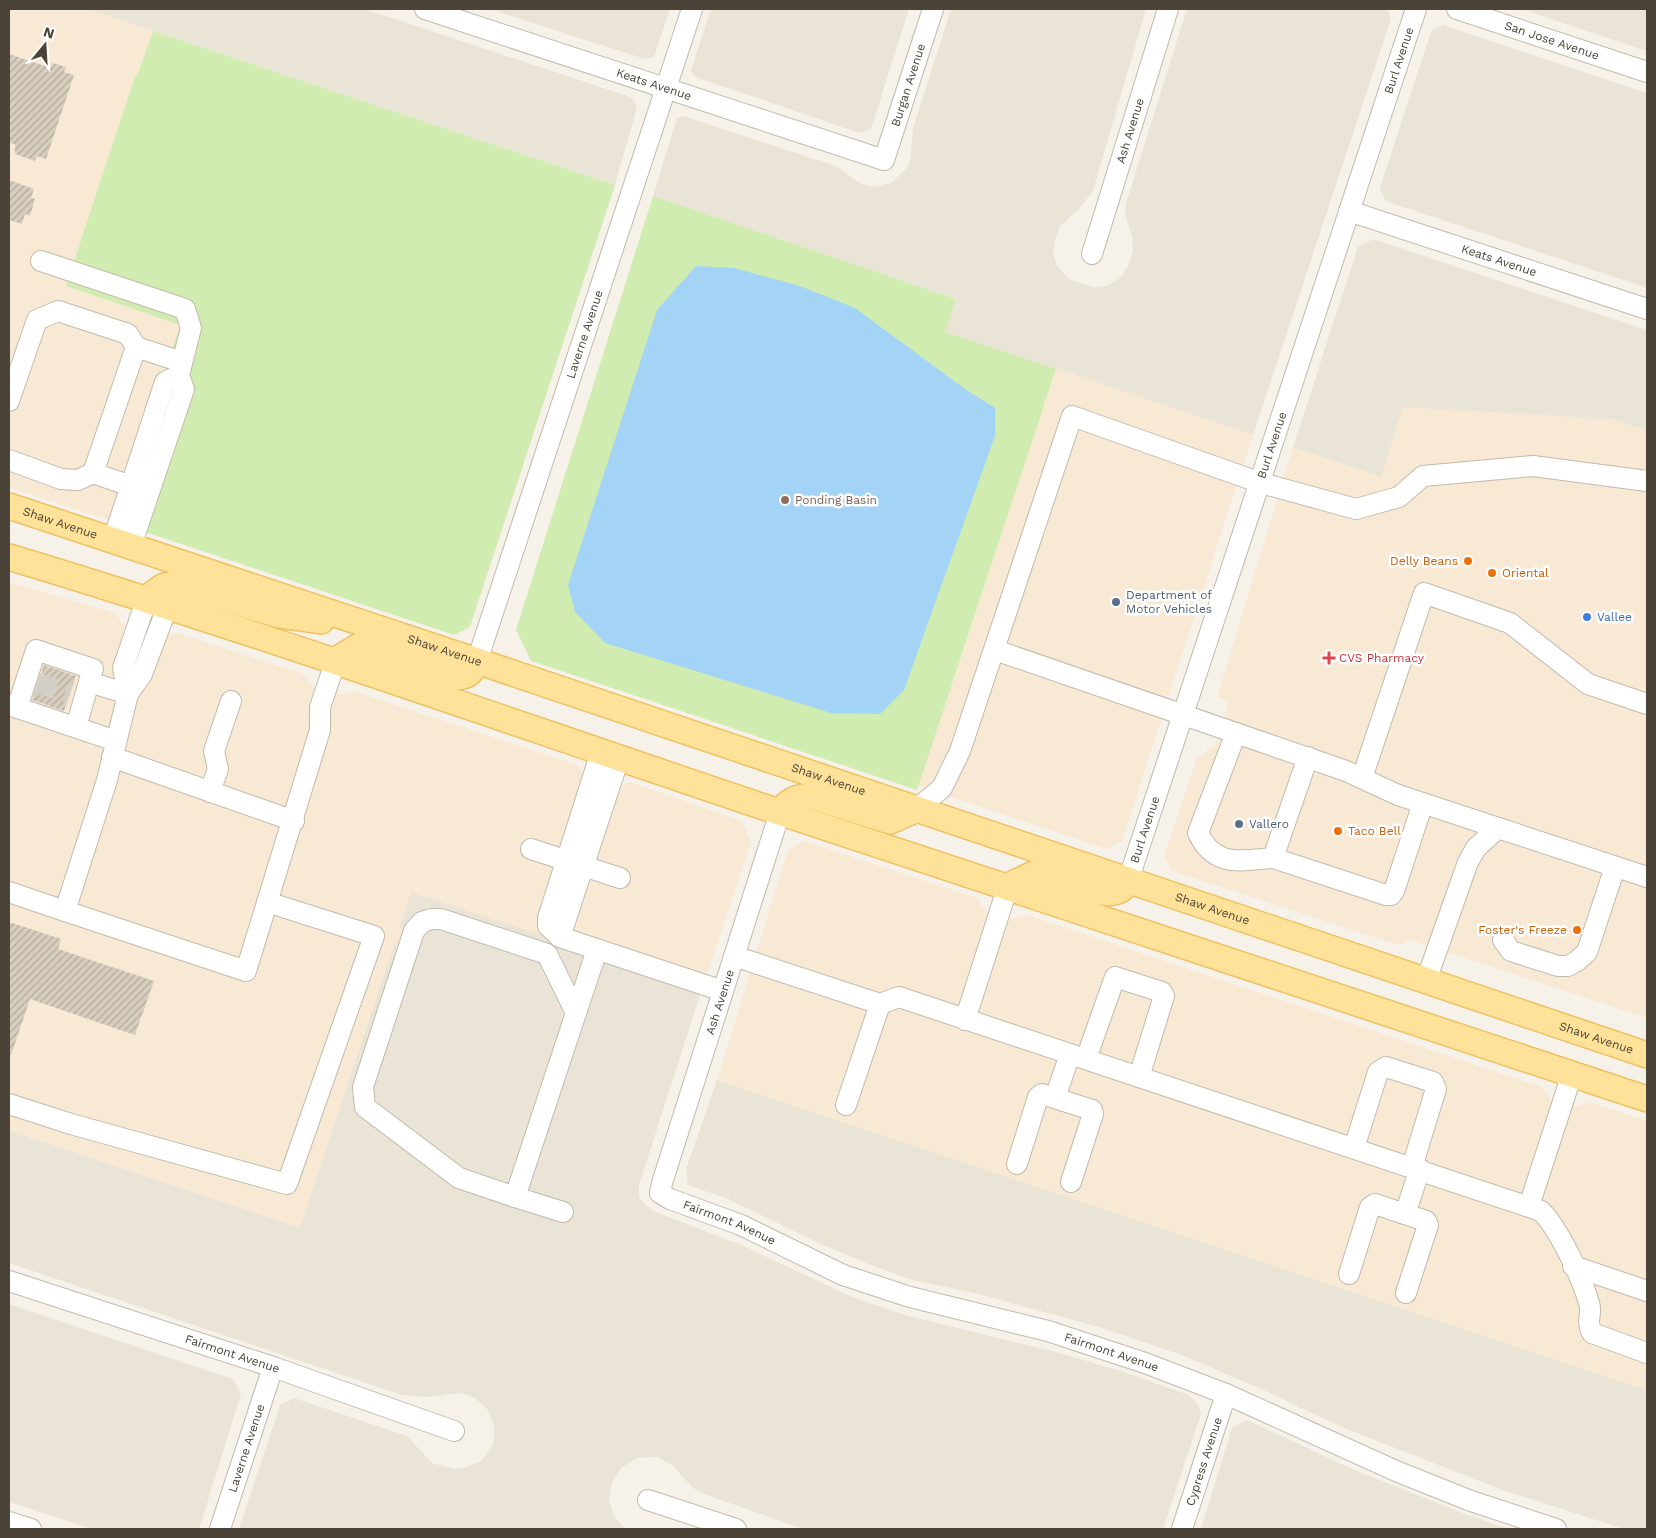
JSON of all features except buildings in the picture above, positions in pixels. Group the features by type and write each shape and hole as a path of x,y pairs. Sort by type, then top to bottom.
{"main road":[{"name":"Shaw Avenue","path":"9,506 477,661 1647,1055"},
{"path":"9,556 336,660 780,812 1647,1099"},
{"path":"157,602 164,586 176,584 278,615 378,628"},
{"path":"336,660 361,645 454,677 464,677 472,671 477,661"},
{"path":"780,812 787,804 802,796 890,821 915,810"},
{"path":"1008,886 1038,872 1098,892 1110,893 1121,890 1128,881"}],"street":[{"name":"Keats Avenue","path":"426,9 451,13 666,88 884,160"},
{"name":"Laverne Avenue","path":"477,661 692,9"},
{"name":"Burgan Avenue","path":"884,160 933,9"},
{"name":"Ash Avenue","path":"1092,254 1168,9"},
{"name":"Burl Avenue","path":"1128,881 1416,9"},
{"name":"San Jose Avenue","path":"1457,9 1647,72"},
{"name":"Keats Avenue","path":"1349,211 1647,309"},
{"path":"40,261 184,309 191,328 180,368 184,389 122,543"},
{"path":"9,401 37,320 58,311 128,334 136,346 180,368"},
{"path":"93,473 136,346"},
{"path":"122,543 131,486 165,382 180,368"},
{"path":"915,810 942,788 960,751 1072,416 1261,483 1356,509 1399,497 1423,476 1533,466 1647,481"},
{"path":"9,460 61,478 78,480 93,473 131,486"},
{"path":"1362,778 1424,592 1510,623 1588,684 1647,704"},
{"path":"65,911 114,749 128,694 123,668 157,602"},
{"path":"76,727 82,691 93,669 36,650 32,681 13,707 76,727 114,749 210,792 294,821"},
{"path":"995,650 1308,757 1362,778 1398,795 1647,877"},
{"path":"9,892 246,971 294,821 320,730 320,707 336,660"},
{"path":"82,691 128,694"},
{"path":"210,792 218,769 214,751 231,700"},
{"path":"1236,733 1198,833 1203,843 1215,855 1240,862 1273,858 1391,895 1394,891 1423,803"},
{"path":"610,755 575,863 548,918 548,926 560,937 723,991"},
{"path":"1273,858 1308,757"},
{"name":"Ash Avenue","path":"660,1193 780,812"},
{"path":"1426,981 1468,862 1476,848 1498,828"},
{"path":"531,849 620,878"},
{"path":"1503,940 1511,951 1558,966 1568,966 1577,962 1587,952 1615,866"},
{"path":"964,1020 1008,886"},
{"path":"9,1104 70,1124 287,1184 374,936 267,902"},
{"path":"563,1212 515,1198 459,1178 365,1106 363,1087 414,931 422,922 441,919 547,954 576,1013"},
{"path":"515,1198 597,950"},
{"path":"734,956 880,1004 899,997 1541,1211 1556,1227 1589,1303 1587,1322 1592,1333 1647,1352"},
{"path":"1055,1098 1078,1057 1115,977 1162,992 1164,996 1139,1077"},
{"path":"846,1105 880,1004"},
{"path":"1354,1148 1378,1072 1386,1067 1433,1082 1436,1089 1405,1214"},
{"path":"1529,1206 1572,1074"},
{"path":"1016,1164 1038,1097 1042,1094 1055,1098 1092,1110 1093,1114 1072,1182"},
{"name":"Fairmont Avenue","path":"660,1193 670,1199 742,1225 843,1275 910,1297 1048,1331 1145,1363 1226,1394 1396,1472 1471,1501 1556,1529"},
{"path":"1349,1274 1370,1207 1375,1204 1426,1221 1428,1225 1406,1293"},
{"path":"1573,1266 1647,1291"},
{"name":"Fairmont Avenue","path":"9,1281 273,1367 454,1430"},
{"name":"Laverne Avenue","path":"220,1529 273,1367"},
{"name":"Cypress Avenue","path":"1182,1529 1226,1394"},
{"path":"648,1500 736,1529"},
{"path":"9,1522 31,1529"}],"shaded area":[{"path":"9,9 87,9 153,31 137,77 135,76 66,286 180,325 115,522 9,487"},
{"path":"87,9 365,9 633,98 637,108 615,185"},
{"path":"489,9 670,9 654,57 645,59"},
{"path":"711,9 909,9 871,129 860,133 695,77 691,70"},
{"path":"951,9 1146,9 1093,191 1078,210 1060,226 1055,240 1053,254 1057,266 1069,279 1093,287 1106,286 1119,279 1129,265 1133,251 1132,236 1125,215 1126,203 1187,9 1387,9 1391,19 1253,435 945,332 956,299 653,196 677,118 683,116 836,166 861,184 876,187 891,183 907,168 910,160 913,129"},
{"path":"1521,9 1647,9 1647,51"},
{"path":"1443,25 1647,93 1647,288 1385,201 1380,188 1431,31"},
{"path":"1373,239 1647,330 1647,431 1612,419 1381,477 1293,447 1358,247"},
{"path":"1056,369 1253,435 1122,841 1107,849 918,786"},
{"path":"1403,407 1612,419 1647,431 1647,1018 1410,940 1398,945 1172,871 1164,856 1197,758 1215,745 1229,702 1217,697 1293,447 1381,477"},
{"path":"9,582 115,613 124,625 165,637 178,633 303,674 311,685 318,688 342,695 353,691 578,765 587,777 618,787 630,782 742,821 751,842 702,989 411,892 399,928 404,930 399,945 394,944 300,1228 9,1130"},
{"path":"804,841 977,898 985,910 1012,919 1027,915 1542,1087 1550,1099 1576,1107 1590,1102 1647,1121 1647,1390 717,1080 788,850"},
{"path":"411,891 702,989 639,1185 639,1197 651,1210 741,1245 852,1297 909,1316 1060,1353 1189,1395 1198,1405 1201,1414 1163,1529 803,1529 704,1494 693,1488 673,1466 658,1457 637,1458 621,1468 612,1483 609,1500 614,1516 624,1527 631,1529 239,1529 280,1405 294,1398 407,1436 432,1463 454,1469 480,1462 488,1453 494,1441 494,1426 488,1410 475,1398 461,1393 427,1397 402,1395 9,1263 9,1130 300,1228 394,944 399,945 399,928"},
{"path":"717,1080 1647,1390 1647,1529 1624,1529 1500,1489 1344,1428 1259,1388 1182,1355 1102,1328 979,1294 912,1280 814,1241 728,1199 688,1185 686,1169"},
{"path":"9,1304 233,1379 241,1394 199,1529 92,1529 9,1502"},
{"path":"1247,1420 1352,1469 1465,1514 1509,1529 1201,1529 1232,1428"}],"green space":[{"path":"153,31 615,185 470,627 454,635 115,522 180,325 66,286 135,76 137,76"},
{"name":"Ponding Basin","path":"653,196 956,299 945,332 1056,369 917,790 531,661 516,630"}],"water":[{"name":"Ponding Basin","path":"696,266 734,268 800,286 855,308 965,389 995,408 995,436 904,690 880,714 831,713 605,643 575,612 568,585 657,310"}],"tunnel":[{"path":"37,683 70,693"}],"place":[{"name":"Ponding Basin","path":"785,500"},
{"name":"Delly Beans","path":"1468,561"},
{"name":"Oriental","path":"1492,573"},
{"name":"Department of Motor Vehicles","path":"1116,602"},
{"name":"Vallee","path":"1587,617"},
{"name":"CVS Pharmacy","path":"1329,658"},
{"name":"Vallero","path":"1239,824"},
{"name":"Taco Bell","path":"1338,831"},
{"name":"Foster's Freeze","path":"1577,930"}]}
